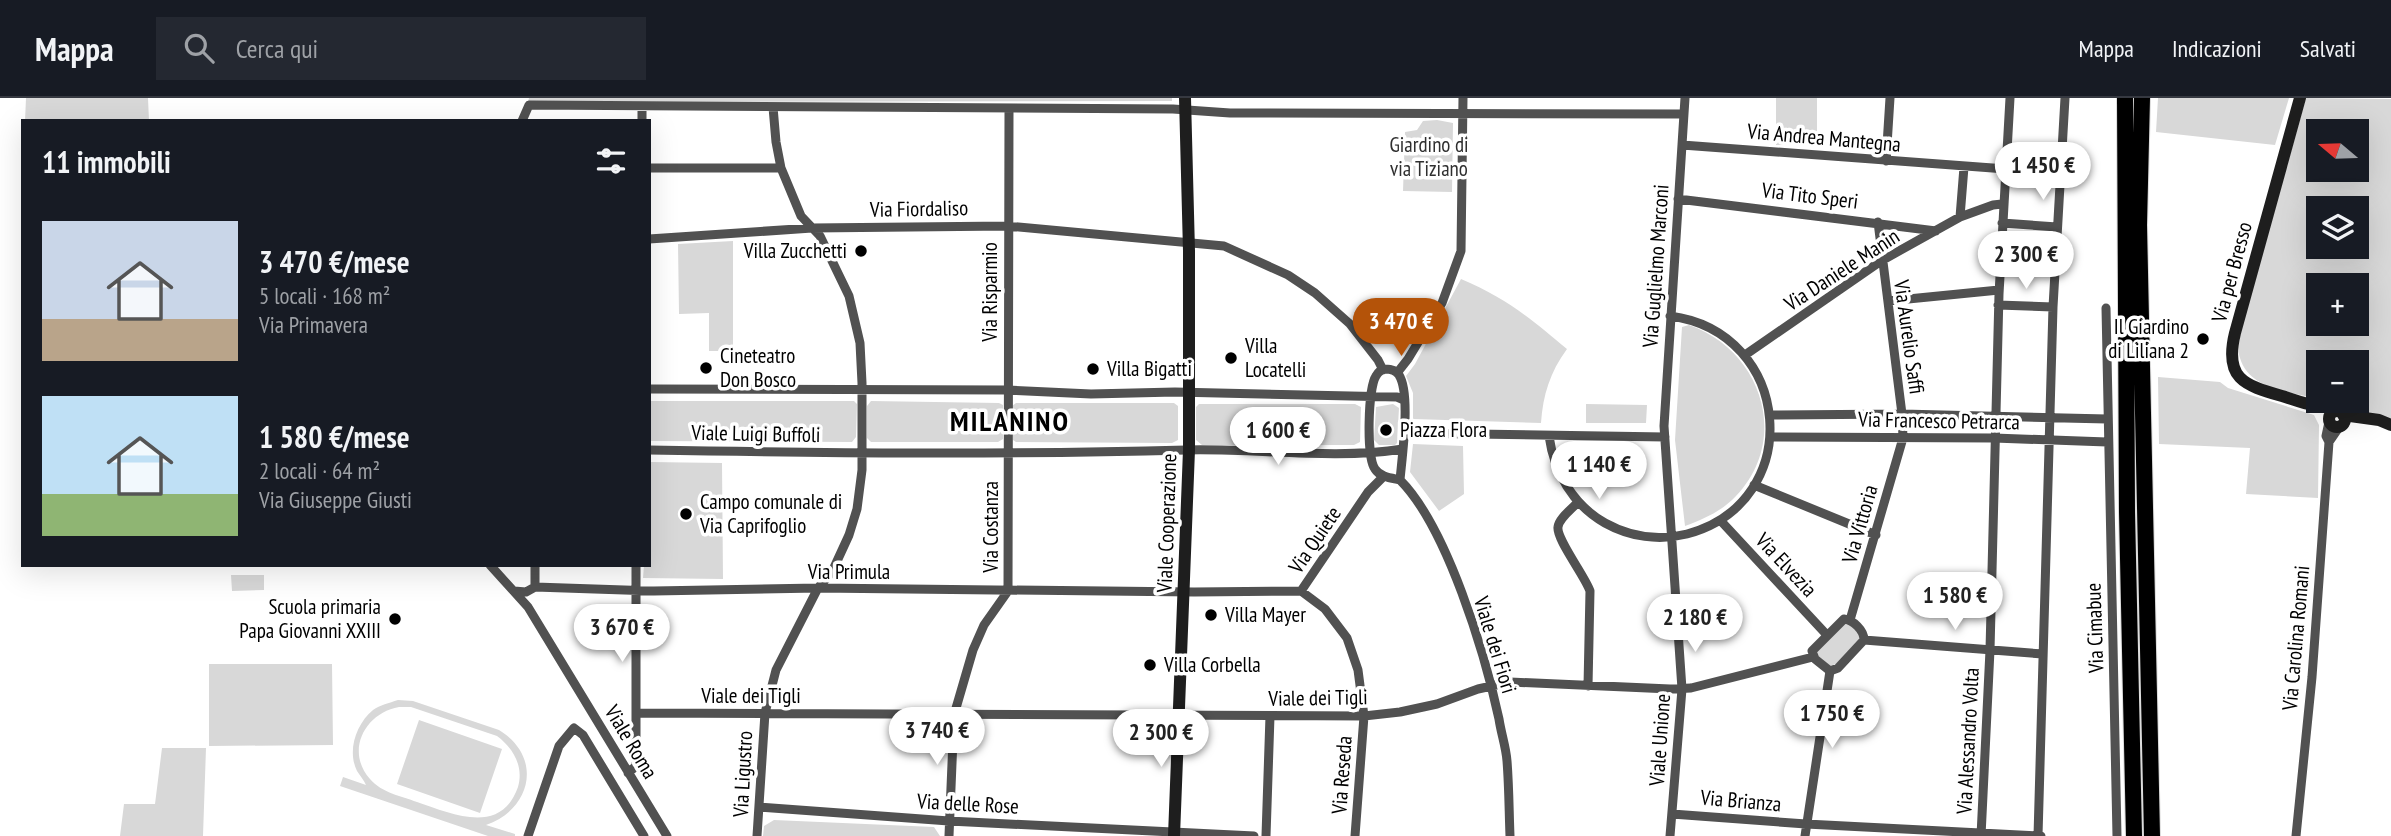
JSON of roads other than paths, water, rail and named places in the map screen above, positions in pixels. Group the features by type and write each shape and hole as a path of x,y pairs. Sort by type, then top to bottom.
{"highway":[{"path":"2124,98 2127,499 2134,836"},
{"path":"2142,98 2139,225 2152,836"}],"street":[{"path":"1399,377 1442,303 1461,251 1463,98"},
{"name":"Via Guglielmo Marconi","path":"1665,437 1670,316 1685,98"},
{"path":"1886,161 1891,98"},
{"name":"Via Alessandro Volta","path":"1981,834 1990,650 1998,305 2010,98"},
{"path":"2040,836 2053,307 2065,98"},
{"name":"Via per Bresso","path":"2300,98 2231,354 2234,369 2251,386 2315,405 2336,420"},
{"path":"523,119 529,105 1009,109 1185,104 1243,113 1684,114"},
{"name":"Viale Cooperazione","path":"1175,834 1189,450 1185,104"},
{"path":"642,107 642,119"},
{"path":"773,107 781,168 801,216 820,236 849,296 860,343 862,453"},
{"name":"Via Risparmio","path":"1008,390 1009,109"},
{"name":"Via Andrea Mantegna","path":"1682,145 2006,169"},
{"path":"1960,217 1964,167"},
{"path":"651,168 781,168"},
{"name":"Via Tito Speri","path":"1678,198 1937,231"},
{"name":"Via Daniele Manin","path":"1745,355 1881,261 1960,217 2002,204"},
{"name":"Via Aurelio Saffi","path":"1878,222 1903,438"},
{"path":"2002,223 2057,227"},
{"name":"Via Fiordaliso","path":"651,239 812,228 1008,226 1223,246 1276,269 1306,287 1350,324 1378,360 1382,370"},
{"path":"1888,300 1999,290"},
{"path":"1998,305 2053,307"},
{"name":"Via Cimabue","path":"2106,308 2117,836"},
{"path":"1549,436 1558,471 1578,502 1600,520 1624,531 1647,537 1673,537 1701,530 1720,520 1738,505 1754,485 1766,460 1770,415 1762,384 1745,355 1716,330 1691,319 1670,316"},
{"path":"1391,369 1399,377 1404,400 1400,480 1384,476 1375,469 1370,453 1374,379 1382,370 1391,369"},
{"path":"651,389 1008,390 1091,394 1189,392 1399,397 1404,400"},
{"path":"1008,390 1009,453"},
{"name":"Via Francesco Petrarca","path":"1770,415 1995,415 2107,419"},
{"path":"2336,420 2391,428"},
{"name":"Via Carolina Romani","path":"2295,836 2312,677 2329,442 2326,436 2336,420"},
{"path":"1404,433 1665,437"},
{"name":"Viale Unione","path":"1665,437 1682,689 1670,836"},
{"name":"Via Francesco Petrarca","path":"1770,437 1994,438 2108,442"},
{"name":"Via Vittoria","path":"1850,620 1903,438"},
{"path":"1370,453 1403,449"},
{"name":"Viale Luigi Buffoli","path":"651,450 1009,453 1189,450 1370,453"},
{"name":"Via Ligustro","path":"757,836 765,713 776,670 818,588 832,572 849,535 857,509 862,453"},
{"name":"Via Costanza","path":"949,836 954,715 973,650 984,625 1008,591 1009,453"},
{"name":"Via Quiete","path":"1301,591 1368,492 1384,476"},
{"name":"Viale dei Fiori","path":"1400,480 1418,504 1450,567 1492,686 1507,759 1510,836"},
{"path":"1754,485 1876,535"},
{"path":"1578,502 1560,521 1558,528 1560,537 1587,581 1590,591 1588,686"},
{"name":"Via Elvezia","path":"1720,520 1826,634"},
{"name":"Viale Roma","path":"492,567 528,607 667,836"},
{"path":"535,567 535,587"},
{"path":"628,773 636,766 636,567"},
{"name":"Via Primula","path":"514,591 526,592 535,587 636,590 818,588 1301,591"},
{"name":"Via Reseda","path":"1301,591 1325,610 1347,638 1358,670 1364,716 1355,836"},
{"path":"1841,620 1850,620 1863,631 1864,640 1838,668 1830,671 1813,657 1813,648 1841,620"},
{"path":"1864,640 2043,654"},
{"name":"Viale dei Tigli","path":"636,713 1364,716 1437,704 1510,682 1682,689 1813,657"},
{"path":"1805,836 1830,671"},
{"path":"1266,836 1270,716"},
{"name":"Viale Roma","path":"528,836 559,746 574,728 583,735 644,836"},
{"name":"Via delle Rose","path":"759,807 949,821 1254,836"},
{"name":"Via Brianza","path":"1672,814 2040,836"}],"place":[{"name":"Villa Zucchetti","path":"861,251"},
{"name":"Il Giardino di Liliana 2","path":"2203,339"},
{"name":"Villa Locatelli","path":"1231,358"},
{"name":"Cineteatro Don Bosco","path":"706,368"},
{"name":"Villa Bigatti","path":"1093,369"},
{"name":"Piazza Flora","path":"1386,430"},
{"name":"Campo comunale di Via Caprifoglio","path":"686,514"},
{"name":"Villa Mayer","path":"1211,615"},
{"name":"Scuola primaria Papa Giovanni XXIII","path":"395,619"},
{"name":"Villa Corbella","path":"1150,665"}],"district":[{"name":"MILANINO","path":"1010,421"}],"park label":[{"name":"Giardino di via Tiziano","path":"1429,157"}]}
